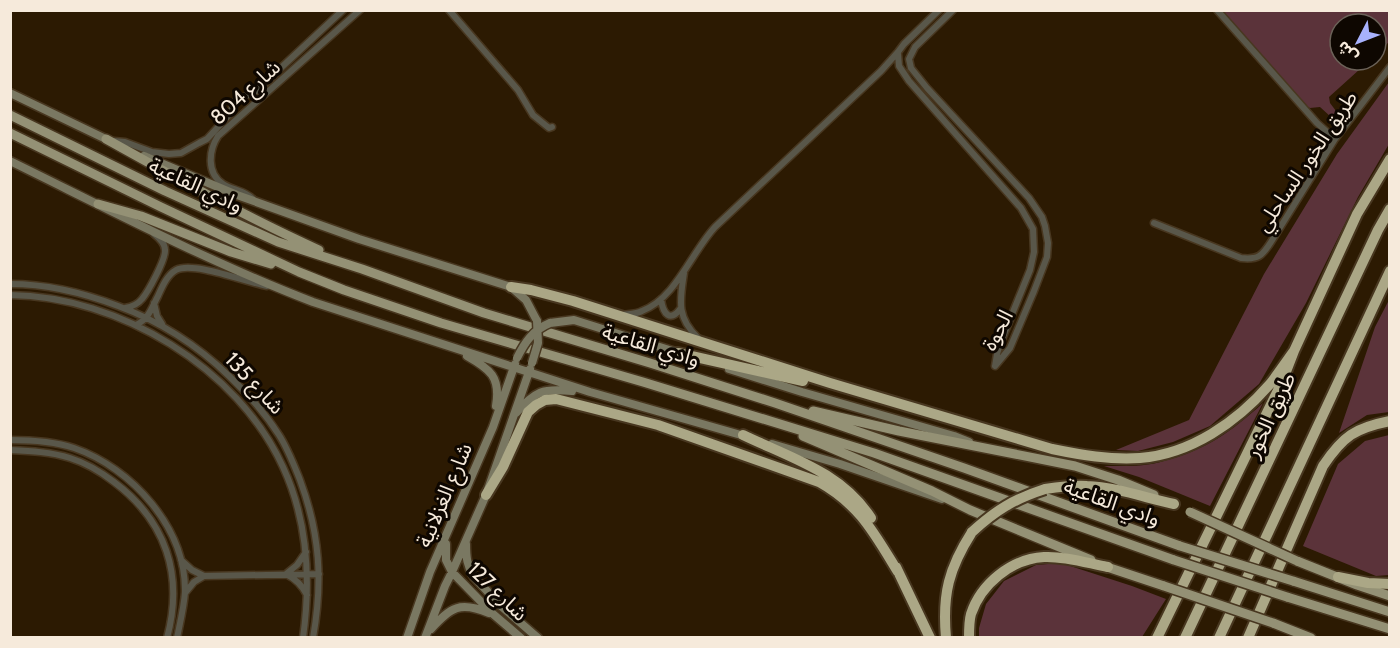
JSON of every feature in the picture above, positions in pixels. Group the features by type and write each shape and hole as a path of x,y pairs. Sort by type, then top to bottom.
{"highway":[{"path":"1157,638 1277,393 1357,214 1389,159"},
{"name":"طريق الخور","path":"1185,638 1389,209"},
{"path":"1219,638 1389,271"},
{"path":"512,286 573,301 830,383 1052,449 1112,458 1141,458 1174,451 1205,438 1233,420 1270,384 1294,351"},
{"path":"678,353 811,382 830,383"},
{"path":"486,495 503,467 528,412 545,400 556,399 658,425 819,482 842,496 867,523 898,572"},
{"path":"1248,638 1323,466 1335,448 1351,434 1370,425 1389,421"},
{"path":"743,435 825,473 857,500 870,516 930,638"},
{"path":"946,638 944,617 946,595 951,572 960,551 972,532 1006,505 1046,489 1067,486 1111,488 1174,504"},
{"path":"969,638 970,616 981,594 997,575 1018,563 1042,557 1067,558 1108,567"},
{"path":"1338,577 1368,583 1389,584"}],"main road":[{"name":"وادي القاعية","path":"10,115 210,212 278,242 362,269 484,313 775,403 1180,546 1389,612"},
{"name":"وادي القاعية","path":"10,133 299,272 344,290 441,323 874,453 1174,560 1389,629"},
{"path":"108,140 278,231 362,269"},
{"path":"98,204 141,216 231,252 299,272"},
{"path":"775,403 1097,472 1174,504 1297,561 1389,596"},
{"path":"771,422 932,491 970,510 1108,567 1311,638"}],"street":[{"name":"شارع 804","path":"108,140 125,142 152,152 169,154 181,153 200,144 230,114 236,101 256,91 343,10"},
{"name":"شارع 804","path":"255,201 247,194 223,184 217,178 211,164 211,150 214,143 219,136 360,10"},
{"path":"449,10 518,90 533,115 549,128 552,127"},
{"path":"620,316 640,312 661,299 675,284 704,239 715,227 881,71 904,44 939,10"},
{"path":"898,52 912,53 919,41 953,10"},
{"path":"1217,10 1317,123 1335,139"},
{"name":"الحوة","path":"898,52 899,66 909,81 1021,208 1033,229 1032,261 1000,344 995,366 1010,348 1047,257 1046,226 1029,198 918,78 910,64 909,59 912,53"},
{"name":"طريق الخور الساحلي","path":"1154,223 1241,258 1256,258 1266,250 1335,139 1389,67"},
{"name":"وادي القاعية","path":"10,93 108,140 255,201 359,239 512,286"},
{"path":"10,161 146,228 276,288 313,302 590,392 840,464 970,510"},
{"path":"125,308 134,306 142,299 165,255 162,243 146,228"},
{"path":"136,324 147,318 165,282 173,272 184,268 203,269 276,288"},
{"path":"684,269 681,291 682,316 688,329 701,341"},
{"name":"شارع 135","path":"10,284 50,288 102,300 147,318 195,347 223,370 257,404 278,433 295,466 309,505 317,542 319,574 314,638"},
{"path":"512,286 526,300 538,325 538,343 528,372"},
{"name":"شارع 135","path":"10,295 75,304 136,324 195,360 233,395 263,433 290,483 306,552 308,595 303,638"},
{"path":"661,299 666,314 673,315 681,308"},
{"path":"154,303 157,316 164,327"},
{"name":"وادي القاعية","path":"538,325 574,320 802,392 954,436 978,446"},
{"path":"514,367 517,358 538,325"},
{"path":"1000,344 1010,348"},
{"path":"448,345 479,363 494,376 497,400 493,427"},
{"name":"شارع الغزلانية","path":"407,638 430,572 493,427 514,367"},
{"name":"شارع الغزلانية","path":"426,636 445,586 486,495 528,372"},
{"path":"514,416 540,392 556,389 590,392"},
{"path":"10,440 51,442 90,454 129,480 155,506 168,527 180,560 185,594 177,638"},
{"path":"10,450 49,453 84,463 122,488 147,513 161,537 172,573 174,596 167,638"},
{"name":"شارع 127","path":"447,534 445,556 452,572 493,614 521,638"},
{"name":"شارع 127","path":"465,541 466,558 471,571 501,606 538,638"},
{"path":"286,574 297,565 306,552"},
{"path":"180,560 204,576 319,574"},
{"path":"286,574 294,578 308,595"},
{"path":"185,594 194,582 204,576"},
{"path":"426,636 443,615 457,607 473,607 493,614 501,606"}],"shaded area":[{"path":"1220,11 1389,11 1388,43 1388,12 1328,12 1328,72 1357,72 1329,97 1336,111 1333,116 1331,117 1320,107 1308,107"},
{"path":"1389,82 1389,144 1358,197 1306,303 1259,384 1210,426 1173,442 1138,451 1116,450 1189,420 1264,274 1337,154"},
{"path":"1389,300 1389,412 1367,415 1339,433 1375,327"},
{"path":"1263,403 1210,506 1139,477 1104,466 1157,463 1193,451 1229,431"},
{"path":"1389,435 1389,575 1376,576 1303,546 1338,464 1365,441"},
{"path":"1061,563 1166,599 1142,637 979,637 979,628 986,604 1004,581 1036,565"}]}
